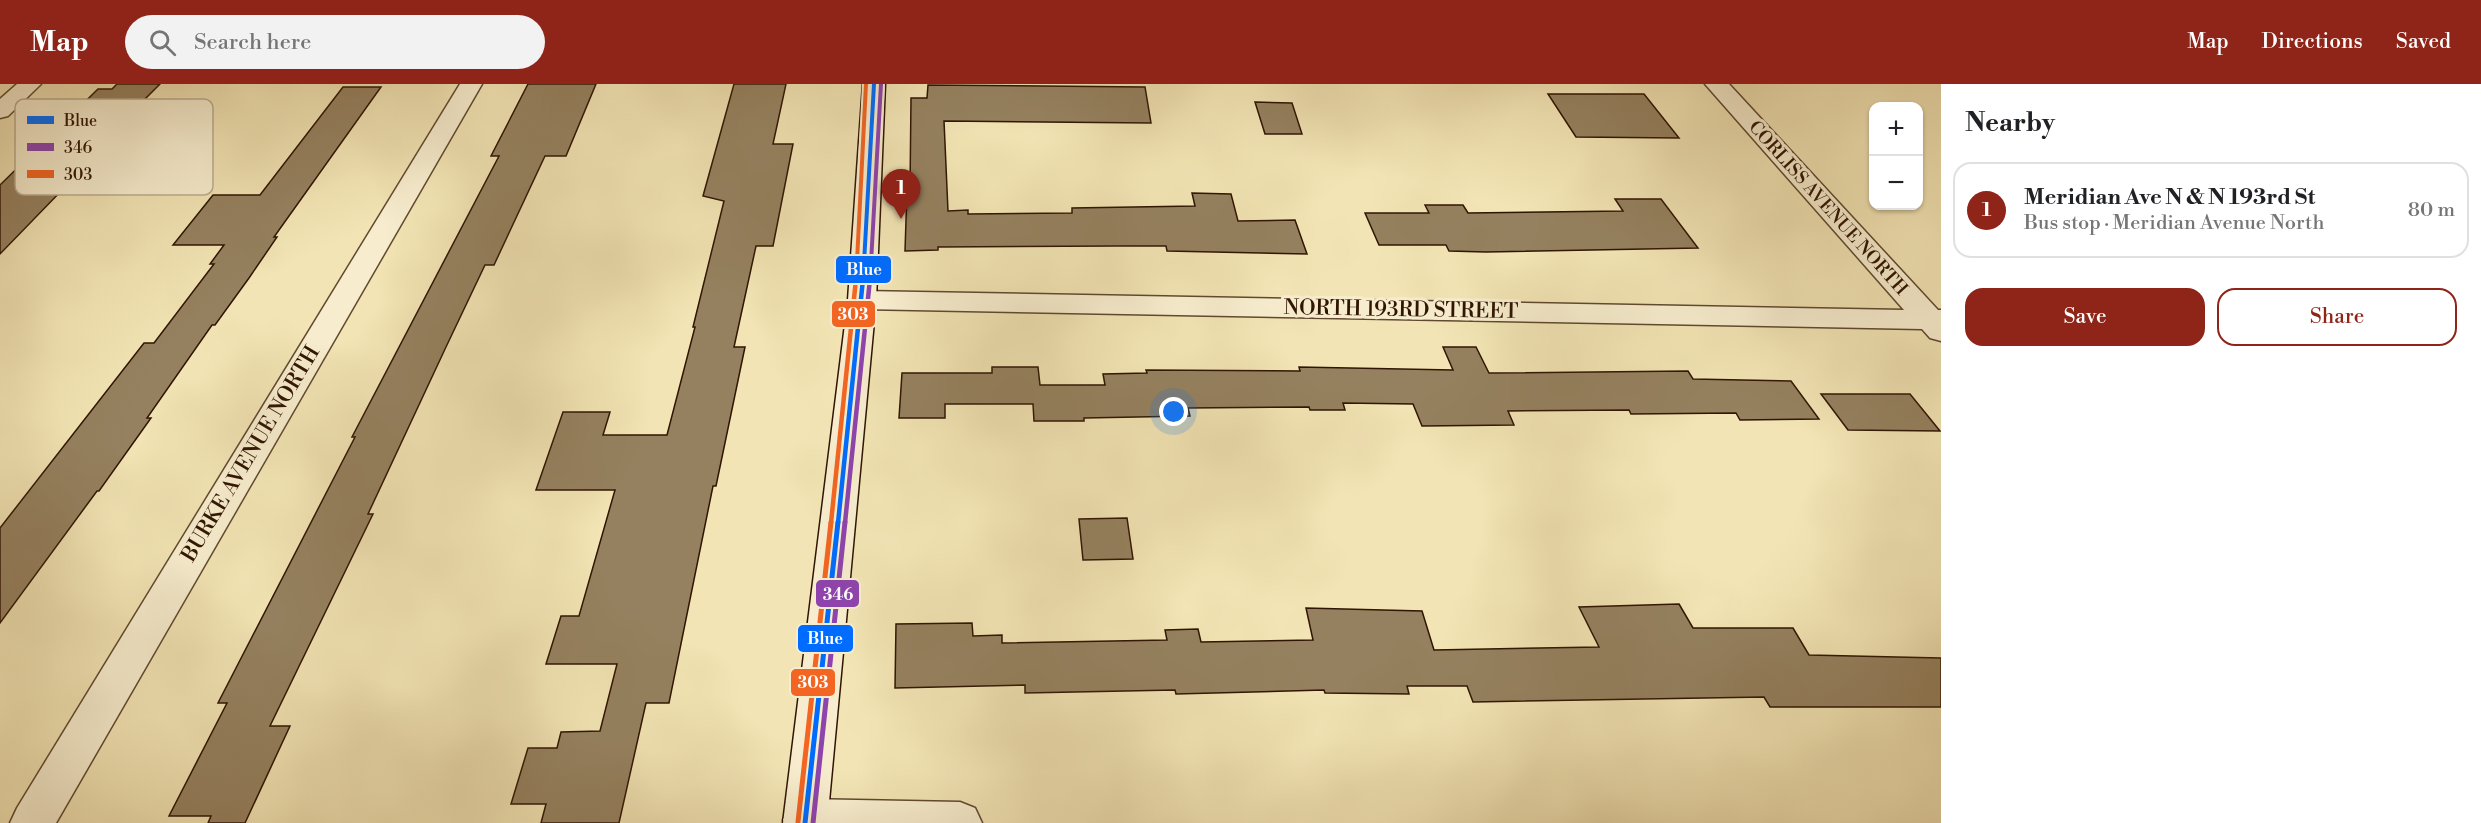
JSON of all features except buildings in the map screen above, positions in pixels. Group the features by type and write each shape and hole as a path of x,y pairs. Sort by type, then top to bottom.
{"street":[{"path":"0,111 30,84"},
{"name":"BURKE AVENUE NORTH","path":"32,823 471,84"},
{"path":"874,84 862,300 805,821 960,823"},
{"name":"CORLISS AVENUE NORTH","path":"1716,84 1938,324"},
{"name":"NORTH 193RD STREET","path":"862,300 1938,324"}],"transit line":[{"name":"303","path":"798,822 855,299 866,84"},
{"name":"Blue","path":"805,823 862,300 874,84"},
{"name":"346","path":"813,823 869,301 881,84"}],"place":[{"name":"Meridian Ave N & N 193rd St","path":"901,219"}]}
